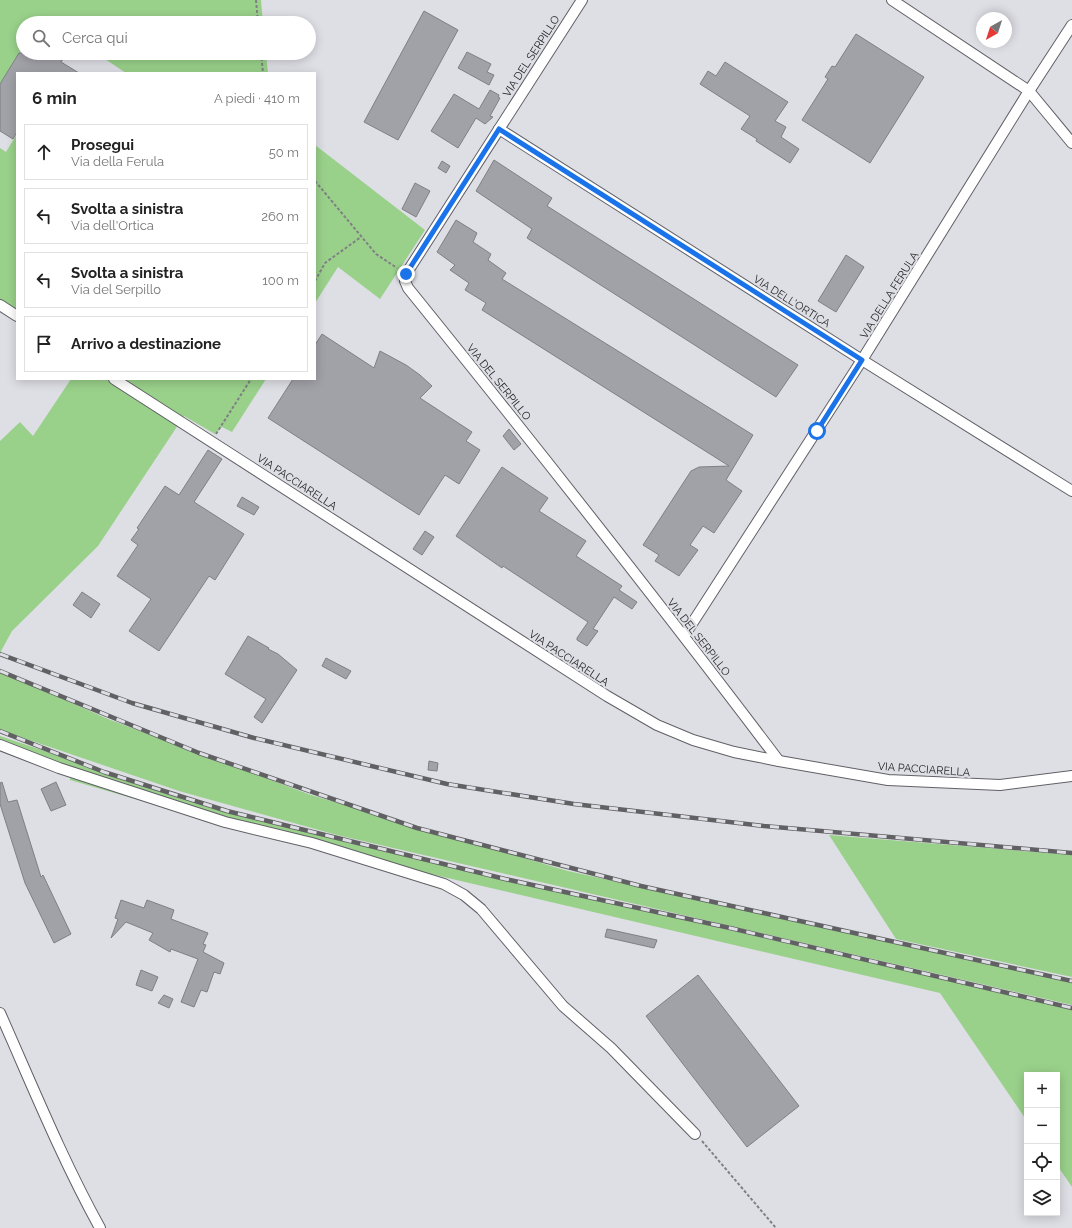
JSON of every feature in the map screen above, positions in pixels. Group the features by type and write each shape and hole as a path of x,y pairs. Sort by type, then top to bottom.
{"street":[{"name":"VIA DEL SERPILLO","path":"582,0 406,274 405,281 408,288 537,448 684,636 779,761"},
{"path":"892,0 1029,91 1072,143"},
{"name":"VIA DELLA FERULA","path":"684,636 862,360 1029,91 1072,25"},
{"name":"VIA DELL'ORTICA","path":"499,129 862,360 1072,491"},
{"path":"0,305 16,315"},
{"name":"VIA PACCIARELLA","path":"116,380 607,696 657,725 693,740 734,752 779,761 895,780 1000,785 1072,776"},
{"path":"0,745 58,768 225,822 312,843 444,884 464,895 481,910 563,1006 611,1048 695,1134"},
{"path":"0,1013 44,1115 84,1200 100,1228"}],"path":[{"path":"256,0 257,16"},
{"path":"262,60 263,72"},
{"path":"316,182 376,254 406,274"},
{"path":"316,279 325,262 362,237"},
{"path":"211,442 250,380"},
{"path":"695,1134 776,1228"}],"green space":[{"path":"0,0 261,0 262,16 16,16 16,58 0,84"},
{"path":"106,60 267,60 268,72 124,72"},
{"path":"16,136 16,321 0,310 0,148 6,152"},
{"path":"316,146 425,230 380,299 338,267 316,301"},
{"path":"70,380 265,380 232,432 222,427 215,434 184,416 98,546 12,631 0,653 0,441 20,422 33,436"},
{"path":"0,671 108,719 311,795 568,871 1072,982 1072,1005 337,835 179,791 0,730"},
{"path":"0,736 177,796 335,839 1072,1009 1072,1187 1060,1169 1060,1072 1024,1072 1024,1117 940,993 238,829 70,780 70,772 0,747"},
{"path":"829,835 1072,855 1072,977 896,939"}],"building":[{"path":"424,11 458,30 398,140 364,122"},
{"path":"856,34 924,77 870,163 802,120 828,79 825,77 832,66 835,67"},
{"path":"467,52 491,64 487,72 494,75 489,85 458,68"},
{"path":"16,58 16,60 62,60 61,62 77,72 16,72 16,134 13,139 0,131 0,84"},
{"path":"725,62 788,102 775,121 786,127 781,137 799,149 790,163 756,141 757,139 741,129 750,116 700,84 708,71 716,76"},
{"path":"490,90 499,95 498,97 500,98 490,116 493,117 485,124 476,118 458,148 431,131 454,94 479,109"},
{"path":"494,160 552,198 547,206 798,365 776,397 527,238 532,229 476,191"},
{"path":"442,161 450,166 446,173 438,168"},
{"path":"415,183 430,191 416,217 402,209"},
{"path":"456,220 477,233 473,242 491,254 488,260 506,273 502,279 753,435 726,480 742,491 714,533 703,526 690,545 698,550 679,576 655,561 659,555 643,545 691,471 699,467 729,466 482,310 486,303 465,290 469,283 450,270 455,265 437,252"},
{"path":"846,255 864,267 836,312 818,301"},
{"path":"322,334 374,368 380,351 406,365 432,386 420,398 472,432 466,441 480,450 459,484 445,475 419,515 268,418 292,380 316,380 316,343"},
{"path":"509,429 521,444 514,450 503,436"},
{"path":"208,450 222,459 194,502 244,534 215,580 209,576 159,651 129,631 151,599 117,576 138,545 131,540 139,529 137,528 165,486 179,495"},
{"path":"502,467 548,498 539,511 586,541 576,556 622,586 619,590 637,602 632,609 614,597 593,629 598,631 587,646 577,640 577,638 588,622 503,566 502,568 456,536"},
{"path":"242,497 259,507 254,515 237,506"},
{"path":"425,531 434,537 422,555 413,549"},
{"path":"82,592 100,604 91,618 73,605"},
{"path":"248,636 278,654 297,670 262,723 254,717 266,699 225,674"},
{"path":"326,658 351,671 346,679 322,666"},
{"path":"429,761 438,763 437,771 428,770"},
{"path":"2,782 8,802 17,800 41,877 43,875 71,934 54,943 25,883 0,804 0,783"},
{"path":"56,782 66,805 51,811 41,789"},
{"path":"121,900 144,908 147,900 174,910 171,919 208,933 203,944 206,945 203,952 224,963 220,974 214,972 207,992 201,990 194,1007 181,1002 198,959 171,949 170,952 149,940 153,933 126,922 111,938 118,919 115,918"},
{"path":"607,929 657,940 654,948 605,937"},
{"path":"141,970 158,977 152,991 136,985"},
{"path":"698,975 799,1106 747,1147 646,1016"},
{"path":"164,995 173,999 169,1008 158,1003"}],"railway":[{"path":"0,654 132,703 254,738 447,784 574,804 764,826 1072,853"},
{"path":"0,671 199,753 417,828 641,886 1072,981"},
{"path":"0,731 104,772 227,811 505,879 730,928 1072,1008"}],"route":[{"path":"406,274 499,129 862,360 817,431"}]}
